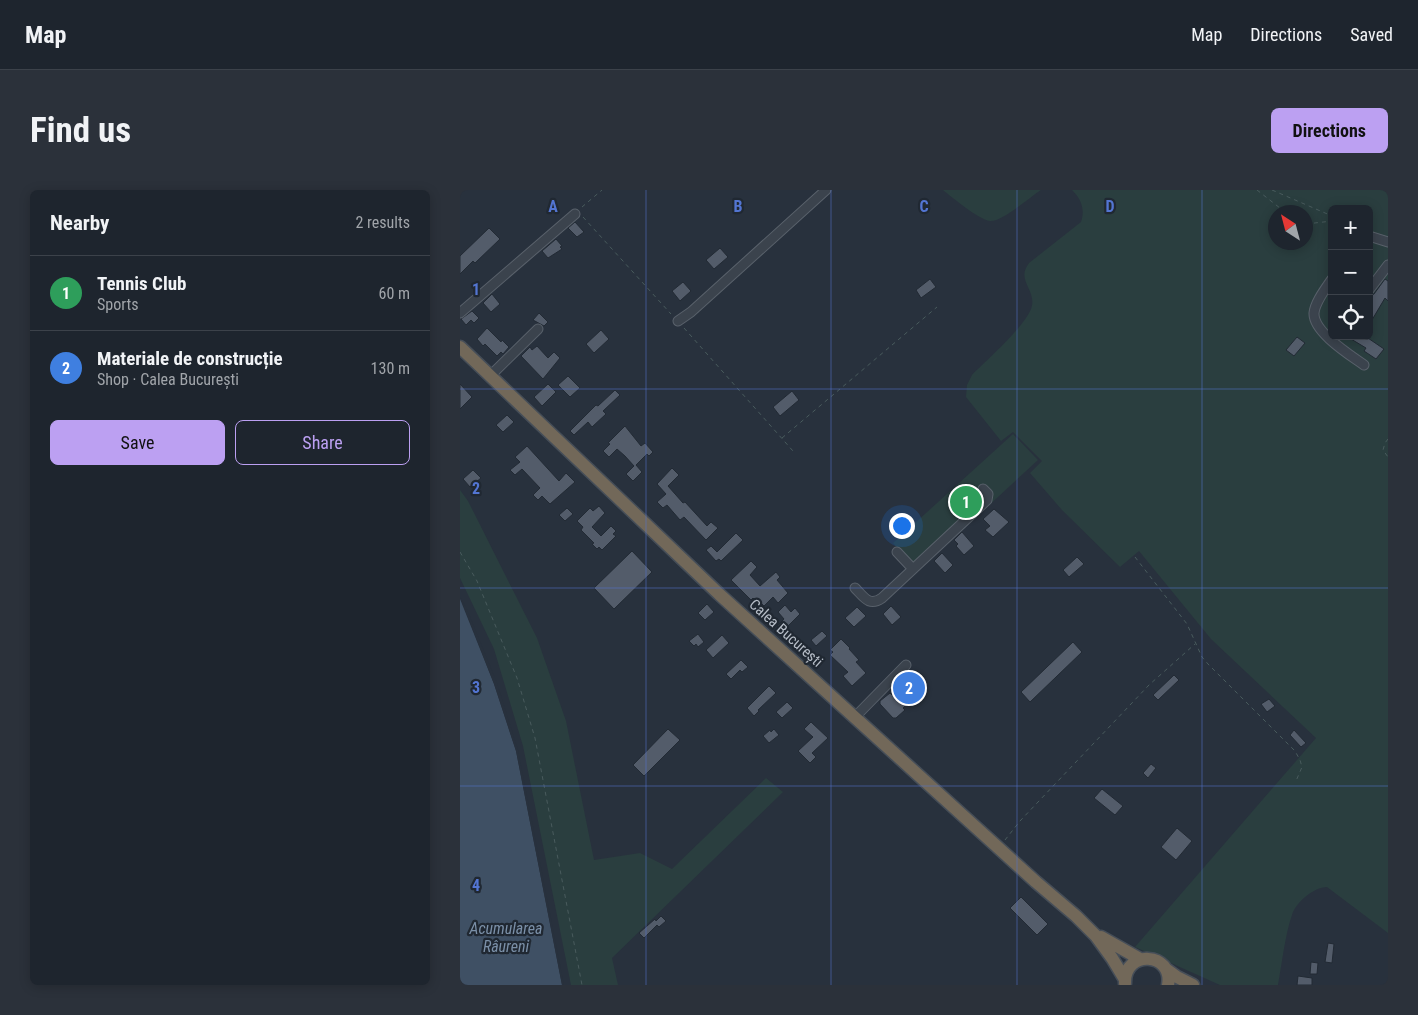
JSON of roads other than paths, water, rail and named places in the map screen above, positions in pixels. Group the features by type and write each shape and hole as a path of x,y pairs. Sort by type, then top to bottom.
{"highway":[{"name":"Calea București","path":"460,347 681,559 1096,936 1112,958 1125,981"},
{"name":"Calea București","path":"1096,936 1101,937 1140,960"},
{"name":"Calea București","path":"1125,981 1130,966 1140,960 1152,959 1176,977 1193,985"},
{"path":"1166,969 1168,985"}],"street":[{"path":"678,321 691,312 826,190"},
{"path":"460,313 574,214"},
{"path":"1373,237 1388,242"},
{"path":"1373,285 1388,265"},
{"path":"1328,286 1314,312 1315,320 1332,341 1364,365"},
{"path":"490,376 538,329"},
{"path":"855,588 870,602 882,598 987,500 988,494 982,489"},
{"path":"897,552 913,569"},
{"path":"855,716 906,665"}],"water":[{"name":"Acumularea Râureni","path":"460,599 494,684 516,751 562,985 460,985"}],"place":[{"name":"Tennis Club","path":"966,502"},
{"name":"Materiale de construcție","path":"909,688"}]}
